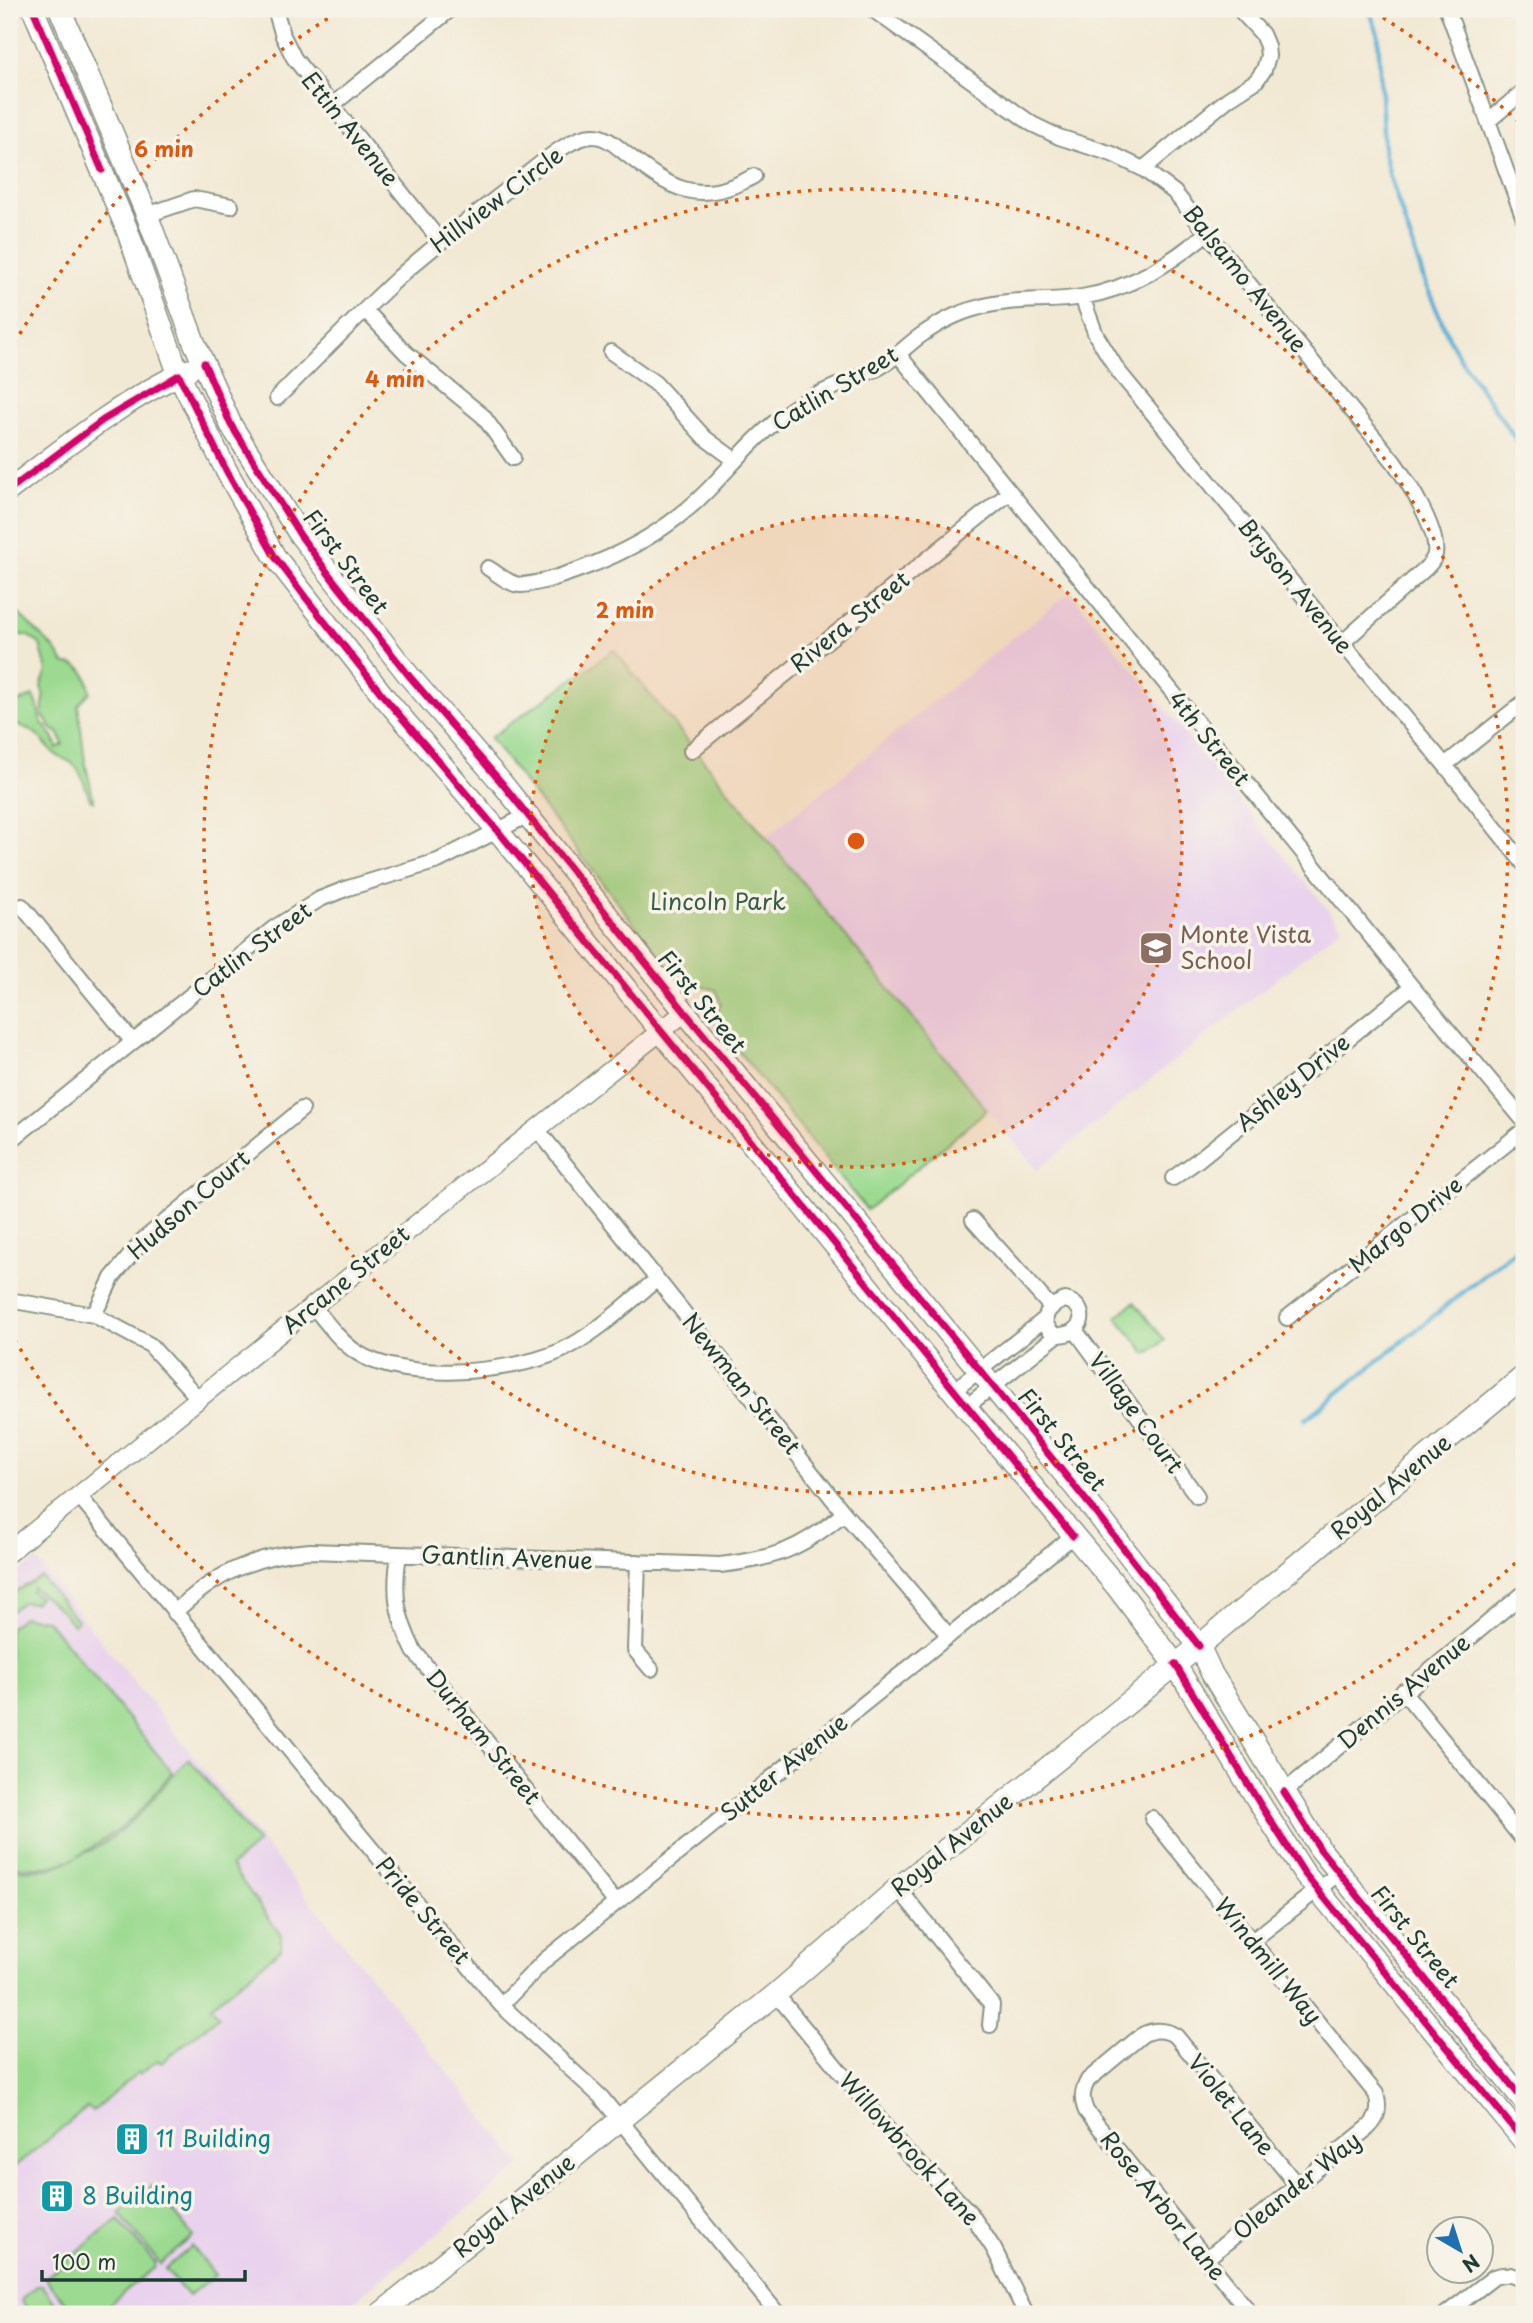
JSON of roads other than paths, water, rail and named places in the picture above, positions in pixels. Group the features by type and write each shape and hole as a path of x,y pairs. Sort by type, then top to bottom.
{"main road":[{"name":"First Street","path":"33,9 127,227 178,375 226,470 275,556 385,698 498,831 960,1399 1117,1587 1175,1664 1285,1845 1317,1890 1524,2141"},
{"name":"First Street","path":"60,9 147,215 194,342 231,425 300,535 410,677 528,816 685,1012 1098,1515 1199,1646 1212,1674 1314,1841 1523,2097"},
{"path":"9,489 103,421 178,375 204,363"},
{"name":"Royal Avenue","path":"380,2314 776,1994 898,1888 1199,1646 1524,1376"}],"street":[{"name":"Ettin Avenue","path":"275,9 283,36 294,58 441,242"},
{"path":"331,106 451,9"},
{"name":"Balsamo Avenue","path":"872,9 1032,124 1059,138 1112,154 1143,169 1174,192 1394,462 1412,488 1425,515 1435,544 1435,554 1432,562 1342,643"},
{"path":"1143,169 1228,99 1256,81 1264,71 1268,56 1267,46 1262,34 1239,9"},
{"path":"1447,9 1524,219"},
{"path":"1488,121 1524,91"},
{"name":"Hillview Circle","path":"276,398 365,310 441,242 576,140 587,136 608,139 658,178 685,190 720,191 754,176"},
{"path":"147,215 194,199 231,206"},
{"name":"Catlin Street","path":"488,568 520,585 561,576 601,562 639,543 675,519 707,492 761,433 791,410 823,390 879,367 947,319 975,308 1005,301 1082,297 1117,288 1150,274 1181,255 1208,232"},
{"name":"Bryson Avenue","path":"1082,297 1096,335 1118,371 1524,864"},
{"path":"365,310 407,353 483,416 513,458"},
{"path":"611,352 655,383 705,438 735,460"},
{"name":"4th Street","path":"898,354 1524,1121"},
{"name":"Rivera Street","path":"691,751 1009,493"},
{"path":"1445,765 1524,702"},
{"name":"Catlin Street","path":"9,1142 274,928 320,899 438,861 528,816"},
{"path":"22,906 133,1042"},
{"name":"Ashley Drive","path":"1173,1178 1412,987"},
{"name":"Arcane Street","path":"9,1552 313,1306 685,1012"},
{"name":"Hudson Court","path":"94,1315 113,1278 143,1240 302,1109"},
{"name":"Newman Street","path":"537,1129 844,1513 949,1636"},
{"name":"Margo Drive","path":"1287,1318 1524,1130"},
{"path":"974,1220 1048,1312 1046,1323 1056,1336"},
{"path":"313,1306 342,1342 378,1363 408,1370 485,1371 523,1364 560,1351 588,1334 657,1279"},
{"path":"9,1300 94,1315 150,1345 199,1399"},
{"name":"Village Court","path":"960,1399 986,1378 1048,1312 1065,1300 1078,1307 1082,1314 1075,1330 1056,1336 986,1378 960,1399"},
{"name":"Village Court","path":"1075,1330 1197,1496"},
{"name":"Pride Street","path":"79,1496 501,2006 589,2084 778,2314"},
{"name":"Gantlin Avenue","path":"174,1613 216,1578 241,1565 266,1557 310,1551 720,1565 757,1560 800,1546 844,1513"},
{"name":"Sutter Avenue","path":"501,2006 545,1960 1073,1536"},
{"name":"Durham Street","path":"398,1554 396,1601 401,1626 414,1651 616,1903"},
{"path":"638,1562 635,1650 651,1669"},
{"name":"Dennis Avenue","path":"1284,1791 1524,1593"},
{"path":"1403,1691 1524,1840"},
{"name":"Windmill Way","path":"1152,1818 1376,2094 1379,2107"},
{"path":"1252,1941 1339,1873"},
{"path":"898,1888 992,2005 990,2025"},
{"name":"Willowbrook Lane","path":"776,1994 899,2144 971,2214 994,2249 1026,2314"},
{"name":"Violet Lane","path":"1082,2095 1088,2080 1143,2035 1161,2030 1176,2036 1297,2185"},
{"name":"Rose Arbor Lane","path":"1082,2095 1086,2111 1251,2314"},
{"path":"1502,2113 1523,2097"},
{"name":"Oleander Way","path":"1206,2259 1369,2127 1378,2114 1379,2107"},
{"path":"1446,2314 1494,2277 1503,2274 1518,2278"}],"waterway":[{"path":"1369,9 1378,34 1384,150 1390,177 1424,280 1461,360 1524,451"},
{"path":"1306,1419 1524,1243"}],"place":[{"name":"Monte Vista School","path":"1156,948"},
{"name":"11 Building","path":"132,2139"},
{"name":"8 Building","path":"57,2196"}],"park label":[{"name":"Lincoln Park","path":"718,902"}]}
